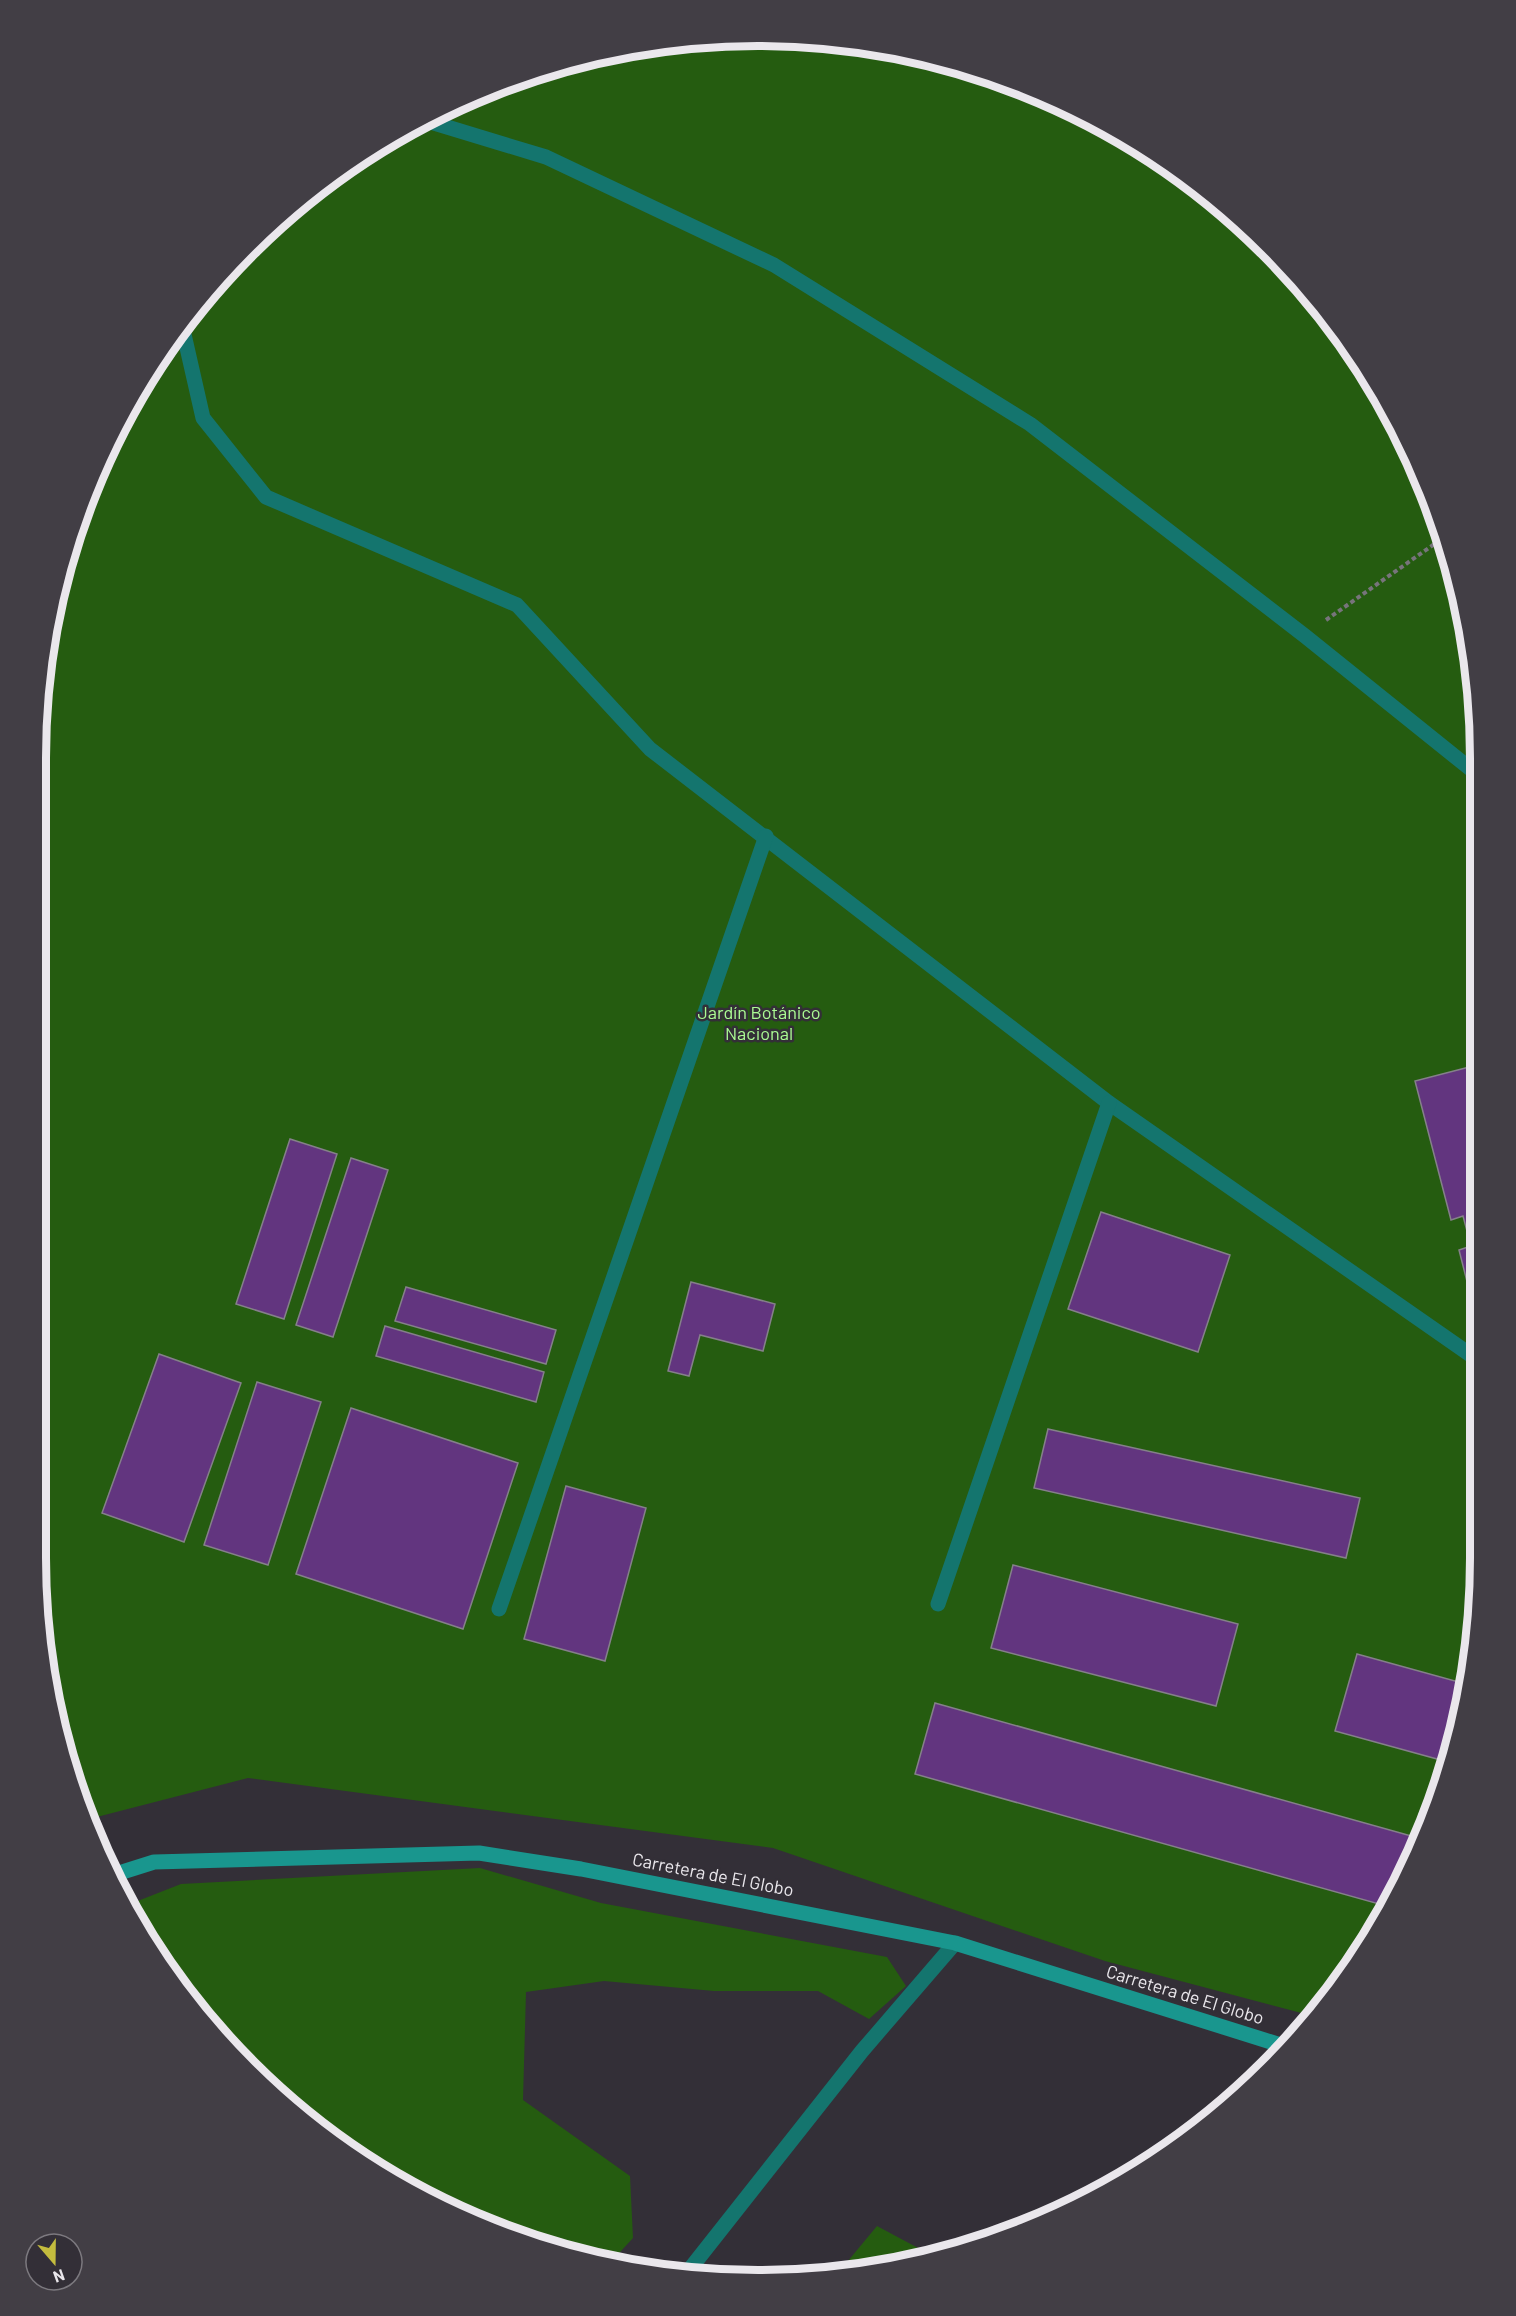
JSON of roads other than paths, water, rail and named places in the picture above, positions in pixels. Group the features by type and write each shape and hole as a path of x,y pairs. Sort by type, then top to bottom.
{"main road":[{"name":"Carretera de El Globo","path":"120,1873 154,1862 479,1853 581,1869 955,1943 1276,2045"}],"lane":[{"path":"436,124 546,157 774,266 1030,424 1305,636 1470,769"},
{"path":"185,338 203,418 266,497 517,605 650,749 766,836 1109,1103 1470,1355"},
{"path":"500,1609 766,836"},
{"path":"938,1604 1109,1103"},
{"path":"692,2266 862,2051 955,1943"}],"park label":[{"name":"Jardín Botánico Nacional","path":"759,1023"}]}
